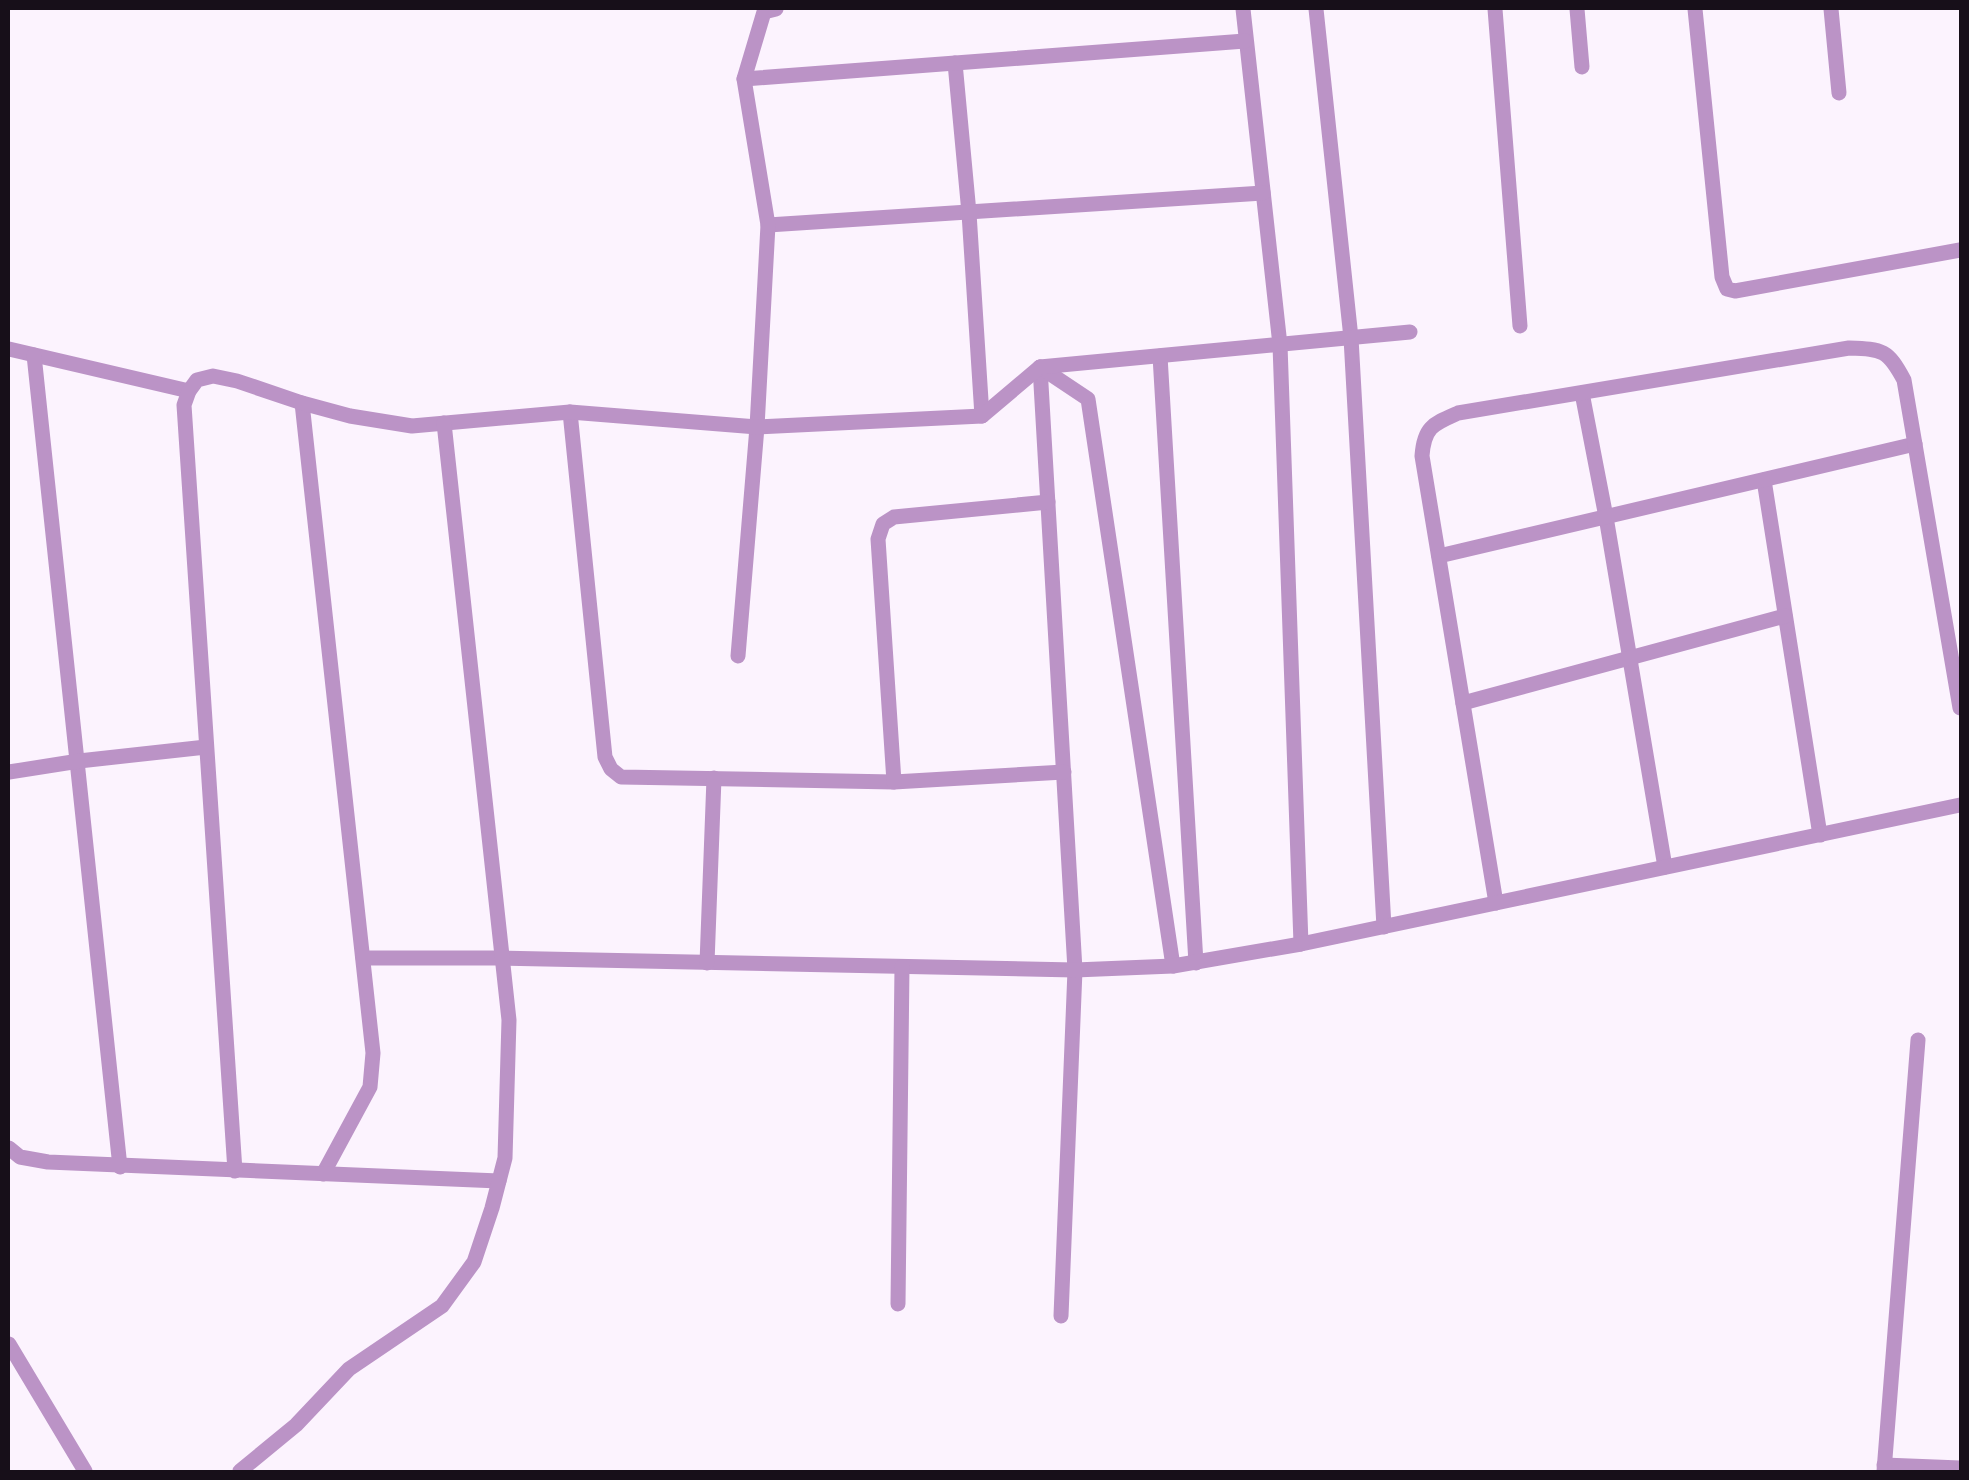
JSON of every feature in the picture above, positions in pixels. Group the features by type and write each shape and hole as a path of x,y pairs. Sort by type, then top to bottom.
{"street":[{"path":"738,656 757,427 768,225 744,79 764,12 776,9"},
{"path":"1242,9 1280,344 1300,944"},
{"path":"1316,9 1352,338 1384,927"},
{"path":"1495,9 1520,326"},
{"path":"1577,9 1582,67"},
{"path":"1695,9 1722,277 1727,288 1735,291 1960,250"},
{"path":"1831,9 1840,93"},
{"path":"744,79 1245,41"},
{"path":"954,63 969,213 982,416"},
{"path":"768,225 1263,193"},
{"path":"235,1172 184,405 189,391 198,380 213,376 238,381 302,403 350,416 412,426 570,412 757,427 982,416 1040,367 1410,332"},
{"path":"1496,903 1422,456 1423,438 1434,424 1458,413 1850,348 1873,349 1893,358 1904,380 1960,708"},
{"path":"9,349 189,391"},
{"path":"34,355 79,761 120,1167"},
{"path":"1160,356 1196,963"},
{"path":"1040,367 1075,970 1061,1316"},
{"path":"1040,367 1088,399 1173,966"},
{"path":"1582,393 1606,517 1665,867"},
{"path":"302,403 373,1053 370,1087 323,1174"},
{"path":"570,412 605,757 611,769 621,777 894,782 1064,772"},
{"path":"240,1471 296,1425 349,1369 442,1306 474,1262 505,1158 509,1020 444,424"},
{"path":"1439,556 1915,444"},
{"path":"1764,480 1820,835"},
{"path":"894,782 878,538 883,524 894,517 1048,502"},
{"path":"1463,703 1785,616"},
{"path":"9,772 79,761 206,747"},
{"path":"707,963 714,778"},
{"path":"363,958 502,958 1075,970 1173,966 1384,927 1960,805"},
{"path":"898,1304 902,967"},
{"path":"1918,1040 1884,1468 1960,1468"},
{"path":"9,1148 20,1157 48,1162 120,1167 499,1181"},
{"path":"9,1344 85,1471"}]}
